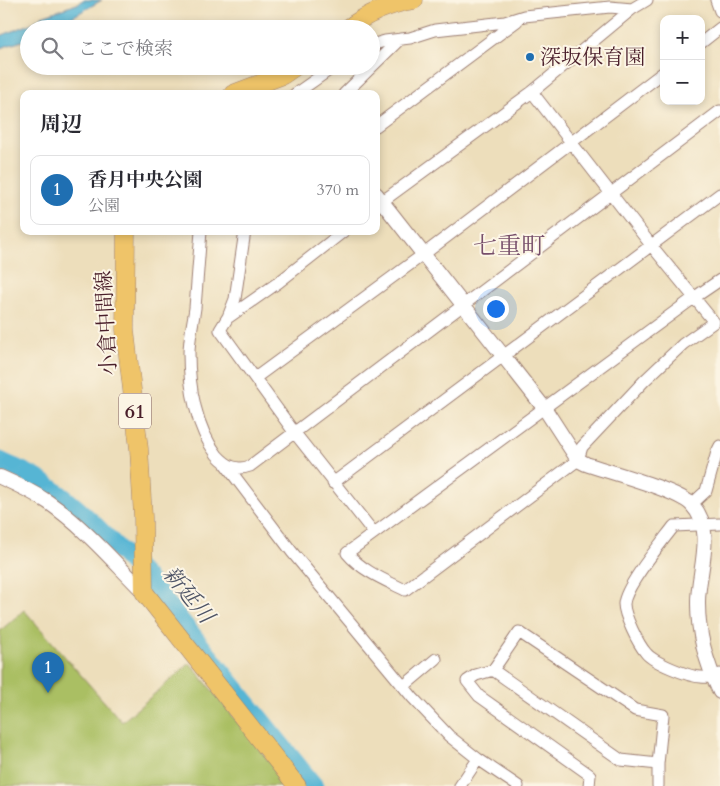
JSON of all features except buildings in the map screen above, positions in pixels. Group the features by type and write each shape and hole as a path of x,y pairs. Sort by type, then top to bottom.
{"main road":[{"path":"360,20 384,9 414,0"},
{"path":"244,90 284,75"},
{"name":"小倉中間線","path":"126,235 126,330 139,449 144,517 144,592"},
{"path":"144,592 297,786"}],"street":[{"path":"380,199 532,92 632,9 647,0"},
{"path":"716,0 720,11"},
{"path":"380,43 410,38 435,30 504,22 524,16 610,8 632,9"},
{"path":"380,123 524,16"},
{"path":"705,39 720,28"},
{"path":"380,59 400,39"},
{"path":"300,90 321,75"},
{"path":"348,90 363,75"},
{"path":"255,378 424,254 660,75"},
{"path":"532,92 651,245 695,297 714,322 683,344 644,381 582,447 578,460 405,590 374,575 353,560 347,553 695,297 720,280"},
{"path":"226,465 234,468 250,466 720,111"},
{"path":"333,483 720,194"},
{"path":"380,202 464,304 545,409 578,460 678,495 692,504 699,514 703,526 704,540 698,603 703,641 716,675 720,692"},
{"path":"201,235 195,308 189,352 190,378 193,397 202,428 212,448 292,552 404,686 449,736 478,759 518,786"},
{"path":"244,235 236,300 220,330 294,432 374,533"},
{"path":"228,317 279,282 339,235"},
{"path":"692,504 706,491 720,446"},
{"path":"0,477 26,489 67,516 144,592"},
{"path":"716,675 699,677 659,663 646,653 626,618 624,603 629,587 674,526 720,524"},
{"path":"589,786 590,775 479,696 467,681 476,675 493,670 519,632 635,710 663,715 658,764 658,786"},
{"path":"404,686 436,659"},
{"path":"493,670 621,760 658,764"},
{"path":"460,786 478,759"}],"green space":[{"path":"24,610 122,722 190,663 289,786 0,786 0,631"}],"water":[{"path":"83,0 102,0 67,20 37,20 42,16 77,4"},
{"path":"20,28 20,42 0,48 0,36"}],"waterway":[{"name":"新延川","path":"0,461 32,476 70,503 146,578 314,786"}],"place":[{"name":"深坂保育園","path":"530,57"},
{"name":"香月中央公園","path":"48,693"}],"district":[{"name":"七重町","path":"509,246"}]}
